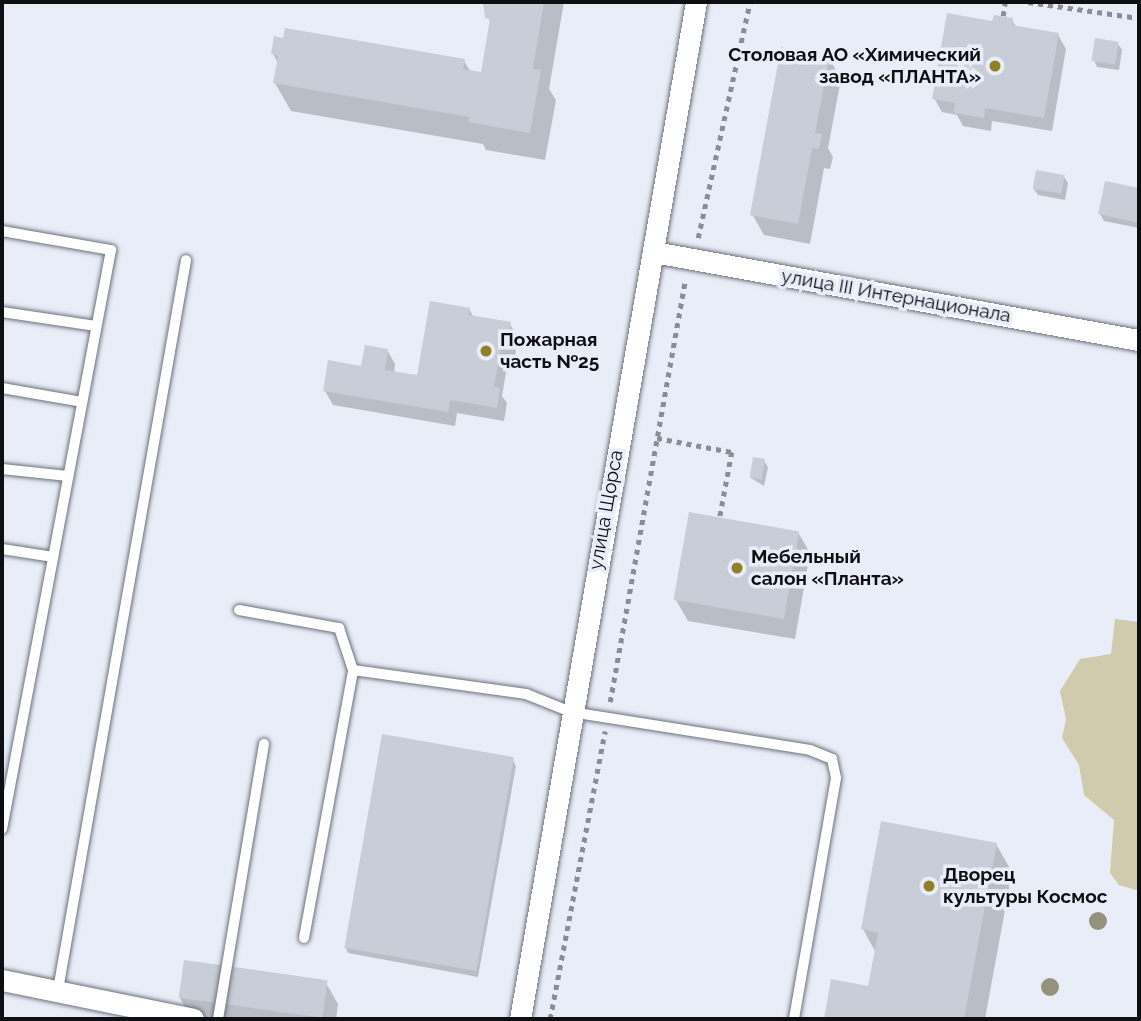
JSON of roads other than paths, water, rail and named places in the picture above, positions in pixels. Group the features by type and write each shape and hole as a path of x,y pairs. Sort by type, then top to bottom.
{"street":[{"name":"улица Щорса","path":"520,1019 696,2"},
{"name":"улица III Интернационала","path":"654,252 1139,340"},
{"path":"2,980 193,1019"}],"lane":[{"path":"2,231 111,250 2,829"},
{"path":"58,990 186,260"},
{"path":"2,312 96,326"},
{"path":"2,388 82,402"},
{"path":"2,469 68,476"},
{"path":"2,549 53,557"},
{"path":"239,610 339,628 353,670 304,938"},
{"path":"353,670 526,694 571,712 810,750 832,759 836,778 794,1019"},
{"path":"219,1019 264,744"}],"place":[{"name":"Столовая АО «Химический завод «ПЛАНТА»","path":"995,66"},
{"name":"Пожарная часть №25","path":"486,351"},
{"name":"Мебельный салон «Планта»","path":"737,568"},
{"name":"Дворец культуры Космос","path":"929,886"}]}
